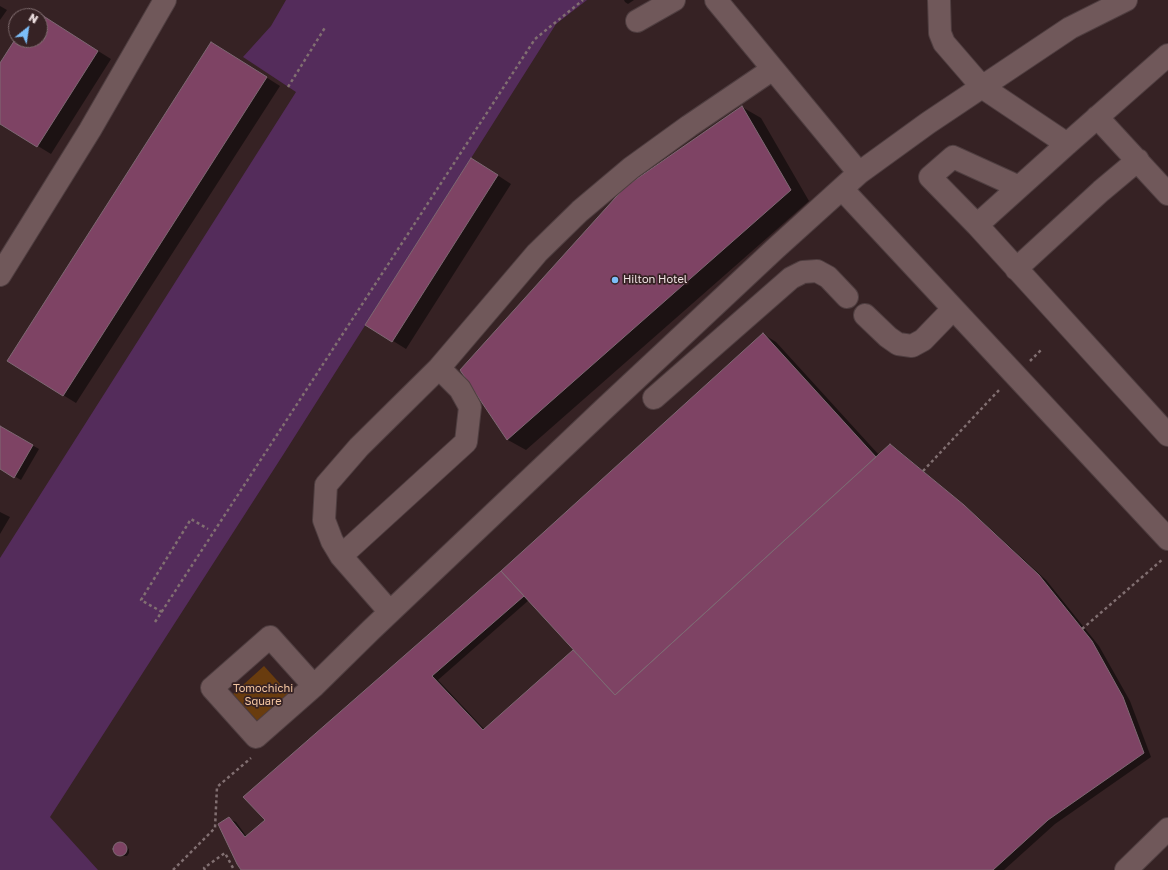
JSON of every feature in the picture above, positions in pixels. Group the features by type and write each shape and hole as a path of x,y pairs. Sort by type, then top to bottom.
{"street":[{"path":"0,275 90,130 166,0"},
{"path":"637,21 674,0"},
{"path":"716,0 859,173"},
{"path":"939,0 940,33 944,43 982,87 1067,144"},
{"path":"314,686 270,637 212,688 256,737 314,686 390,612 769,255 859,173 928,123 1070,28 1126,0"},
{"path":"977,225 1168,55"},
{"path":"390,612 341,556 332,542 324,520 326,485 359,447 439,368 537,252 580,211 631,168 689,126 773,69"},
{"path":"1097,118 1138,160 1168,194"},
{"path":"1019,187 953,157 930,177 977,225 1168,435"},
{"path":"1016,269 1101,191 1138,160"},
{"path":"842,189 1168,539"},
{"path":"654,398 791,278 803,272 817,271 828,277 847,297"},
{"path":"865,315 888,337 898,344 912,346 923,340 953,309"},
{"path":"341,556 466,442 470,408 460,389 439,368"},
{"path":"1126,870 1168,828"},
{"path":"1130,870 1168,842"}],"path":[{"path":"155,622 535,39 583,0"},
{"path":"288,87 326,26"},
{"path":"923,471 1014,374 1041,350"},
{"path":"162,612 141,600 192,519 208,529"},
{"path":"1082,629 1168,555"},
{"path":"173,870 215,828 217,787 252,756 256,737"},
{"path":"203,869 225,853 233,870"}],"green space":[{"name":"Tomochichi Square","path":"264,666 293,698 261,725 233,694"}],"shaded area":[{"path":"286,0 587,0 556,24 283,455 50,817 98,870 0,870 0,558 296,92 243,57 271,26"}],"building":[{"path":"48,19 98,51 37,147 0,124 0,63 10,48 48,48"},
{"path":"211,42 267,77 63,396 7,361"},
{"name":"Hilton Hotel","path":"742,106 791,190 507,440 460,370 625,187"},
{"path":"471,158 498,175 392,342 365,325"},
{"path":"763,333 876,457 615,695 501,571"},
{"path":"0,426 33,445 14,478 0,469"},
{"path":"890,444 964,505 1039,575 1092,641 1123,697 1144,753 1048,820 993,870 241,870 237,864 218,824 229,817 245,837 265,820 243,797 501,571 524,596 432,676 483,730 573,650 615,695"},
{"path":"120,842 125,844 127,849 125,854 120,856 115,854 113,849 115,844"}],"place":[{"name":"Hilton Hotel","path":"615,280"}]}
